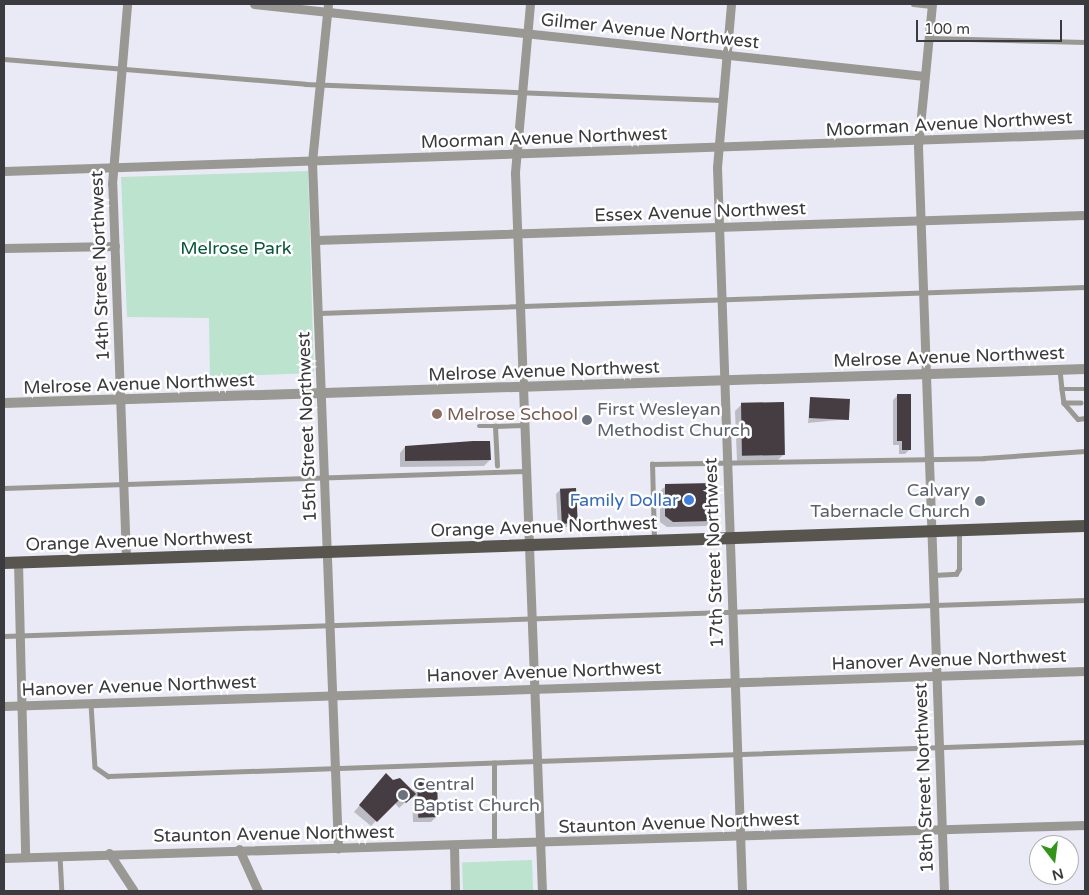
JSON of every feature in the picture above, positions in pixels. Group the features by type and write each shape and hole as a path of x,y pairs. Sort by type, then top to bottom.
{"main road":[{"name":"Orange Avenue Northwest","path":"4,563 1085,526"}],"street":[{"name":"14th Street Northwest","path":"126,558 122,486 113,168 127,4"},
{"name":"Gilmer Avenue Northwest","path":"254,4 327,8 527,35 924,76"},
{"path":"530,4 516,155 517,235 526,471 531,545 531,618 542,891"},
{"name":"17th Street Northwest","path":"731,4 717,148 742,891"},
{"name":"18th Street Northwest","path":"932,5 918,141 944,891"},
{"name":"15th Street Northwest","path":"327,8 312,162 338,849"},
{"name":"Moorman Avenue Northwest","path":"4,171 312,162 1085,134"},
{"name":"Essex Avenue Northwest","path":"316,240 517,235 1085,215"},
{"path":"4,248 115,246"},
{"name":"Melrose Avenue Northwest","path":"4,403 321,395 1085,369"},
{"path":"18,562 18,635 25,856"},
{"name":"Hanover Avenue Northwest","path":"4,706 937,675 1085,672"},
{"name":"Staunton Avenue Northwest","path":"4,858 239,848 338,849 494,845 1085,825"},
{"path":"454,846 455,891"},
{"path":"239,848 258,891"},
{"path":"109,853 134,891"}],"lane":[{"path":"913,4 932,5"},
{"path":"928,38 1085,42"},
{"path":"4,59 320,84 721,100"},
{"path":"319,313 1085,287"},
{"path":"1060,370 1064,403 1078,419 1085,418"},
{"path":"1062,390 1085,389"},
{"path":"1064,403 1081,403"},
{"path":"479,426 525,425"},
{"path":"495,426 497,466"},
{"path":"654,540 652,464 727,460 738,464 1085,450"},
{"path":"4,488 122,486 526,471"},
{"path":"934,575 956,574 959,569 959,530"},
{"path":"4,636 1085,600"},
{"path":"91,704 94,763 104,776 1085,742"},
{"path":"494,763 494,845"},
{"path":"60,855 62,891"}],"green space":[{"name":"Melrose Park","path":"308,171 314,373 210,377 209,318 127,317 121,177"},
{"path":"532,860 533,891 463,891 462,862"}],"building":[{"path":"897,394 911,394 911,450 902,450 902,441 897,441"},
{"path":"810,397 850,399 849,420 809,418"},
{"path":"784,402 785,455 742,456 741,403"},
{"path":"490,441 491,460 405,461 405,446"},
{"name":"Family Dollar","path":"713,483 713,521 673,522 665,516 665,484"},
{"path":"576,488 578,523 562,524 560,489"},
{"name":"Central Baptist Church","path":"386,773 393,780 400,778 416,794 406,803 401,798 377,822 359,805"},
{"path":"437,780 438,817 418,818 417,781"}],"place":[{"name":"Melrose School","path":"437,414"},
{"name":"First Wesleyan Methodist Church","path":"587,420"},
{"name":"Family Dollar","path":"689,500"},
{"name":"Calvary Tabernacle Church","path":"980,501"},
{"name":"Central Baptist Church","path":"403,795"}]}
